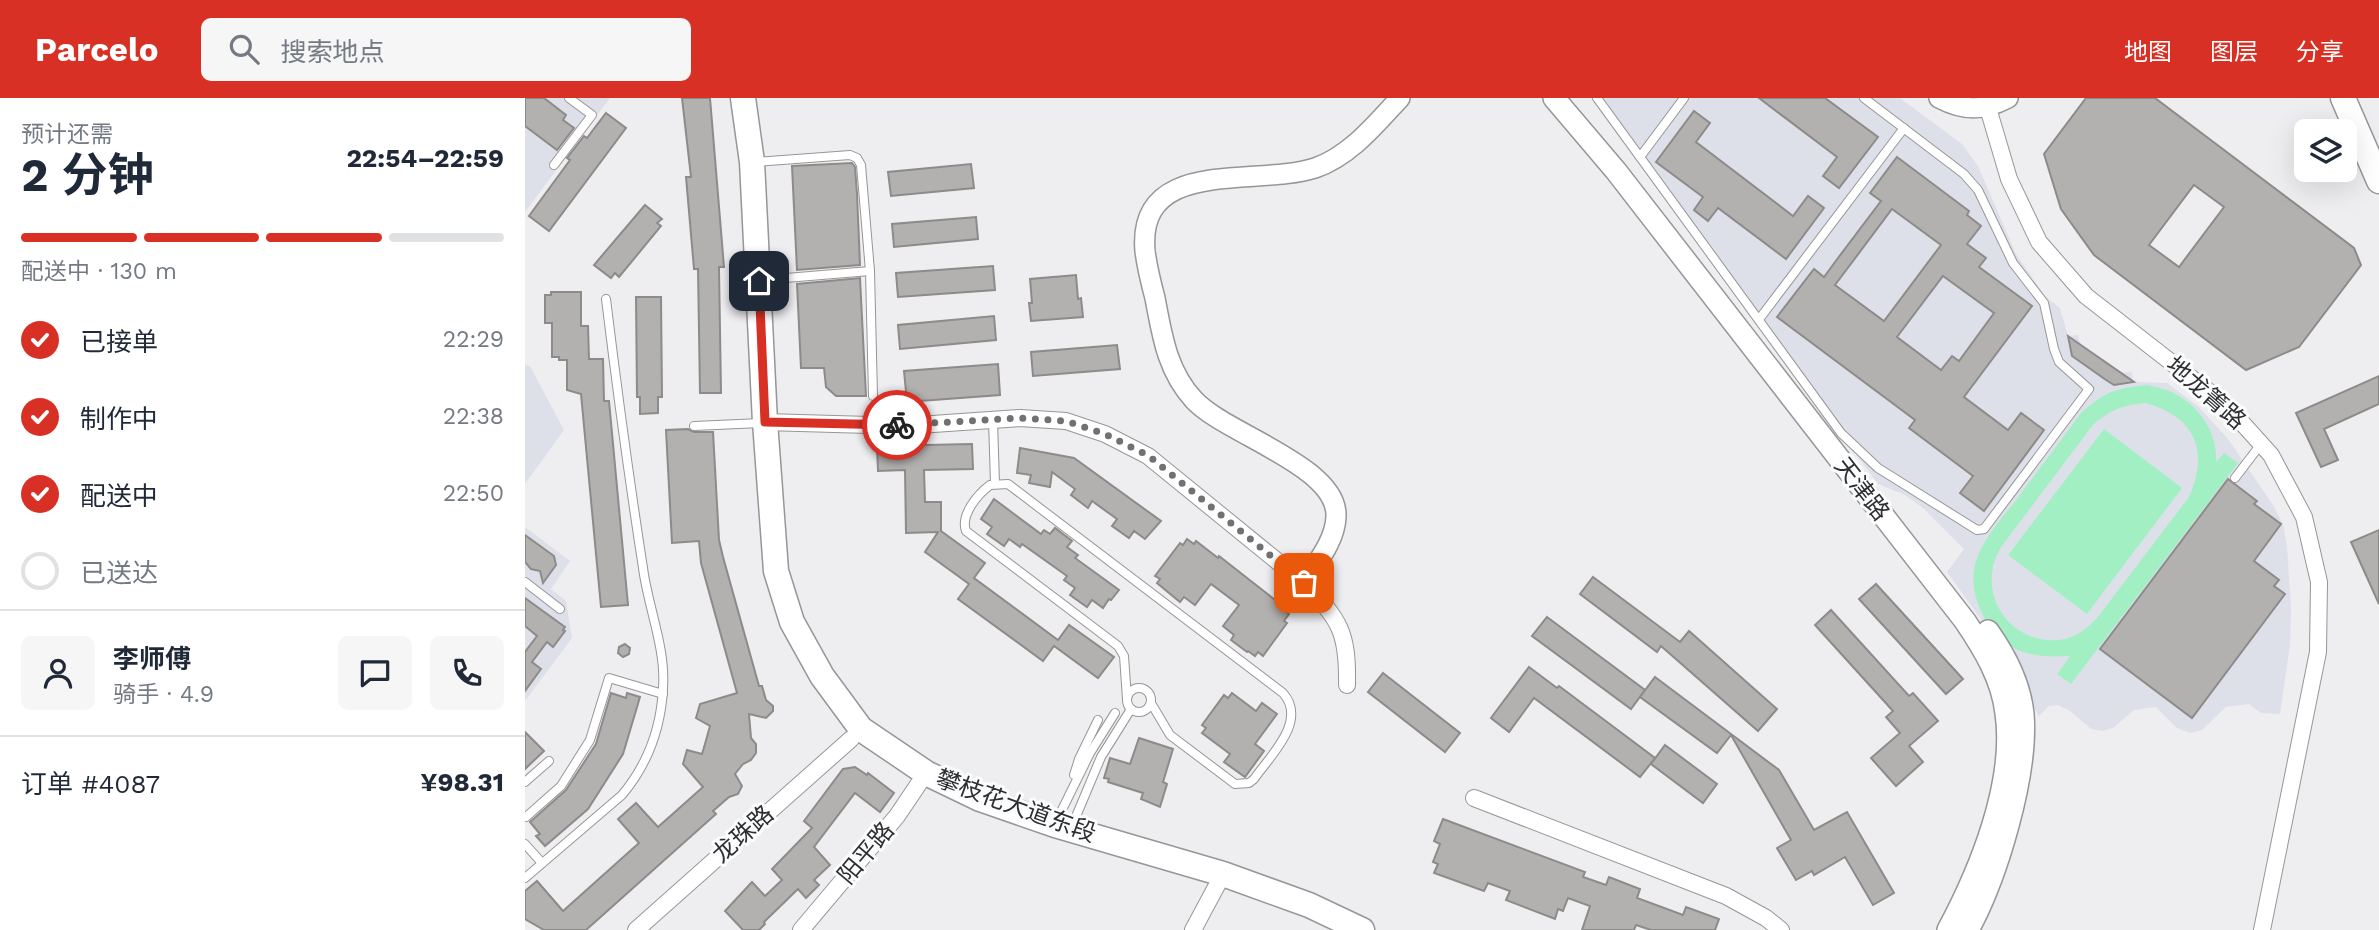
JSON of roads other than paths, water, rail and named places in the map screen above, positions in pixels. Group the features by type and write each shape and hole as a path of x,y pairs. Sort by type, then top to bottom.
{"main road":[{"name":"攀枝花大道东段","path":"727,98 737,163 757,423 762,578 778,629 807,683 851,739 922,779 1049,837 1309,905 1362,930"},
{"name":"攀枝花大道东段","path":"743,98 752,162 759,281 757,423 776,571 792,622 822,676 861,729 922,779 1220,880 1332,930"},
{"name":"天津路","path":"1554,98 1616,171 1965,621 1991,663 2007,714 2007,757 2003,784 1981,859 1948,930"},
{"path":"1574,98 1627,162 1968,603 2013,674 2023,713 2017,788 1995,864 1968,930"},
{"path":"2343,98 2379,181"}],"street":[{"path":"1304,583 1331,540 1336,515 1331,495 1317,478 1299,465 1216,419 1194,401 1177,377 1166,352 1145,254 1144,230 1150,212 1162,197 1178,187 1200,181 1281,176 1317,167 1347,150 1400,98"},
{"path":"1939,98 1955,107 1988,108 2008,98"},
{"name":"地龙箐路","path":"1988,108 2009,179 2039,242 2086,296 2226,405 2271,455 2304,517 2319,582 2318,652 2262,930"},
{"path":"757,423 904,426 1020,418 1066,421 1105,434 1149,456 1304,583 1328,607 1341,627 1347,654 1347,685"},
{"name":"龙珠路","path":"636,930 851,739"},
{"name":"阳平路","path":"801,930 897,816 922,779"},
{"path":"1474,798 1726,896 1766,918 1781,930"},
{"path":"1193,930 1220,880"}],"lane":[{"path":"554,165 592,116 569,98"},
{"path":"1597,98 1760,318 1841,433 1878,468 1977,530 1984,529 2089,389 2059,362 2044,303 2013,263 1978,190 1964,174 1864,98"},
{"path":"1640,157 1684,98"},
{"path":"1760,318 1904,128"},
{"path":"752,162 850,155 857,158 861,165 870,271 873,396"},
{"path":"759,281 870,271"},
{"path":"525,878 622,795 638,774 655,738 663,694 664,674 643,571 606,299"},
{"path":"993,420 995,484"},
{"path":"694,426 757,423"},
{"path":"2235,478 2261,443"},
{"path":"1127,699 1132,689 1140,687 1148,691 1151,703 1171,735 1235,784 1243,785 1254,779 1284,736 1292,717 1292,708 1283,693 1008,484 995,484 985,489 967,513 964,525 966,531 1118,646 1124,656 1127,699 1131,709"},
{"path":"525,582 560,609"},
{"path":"526,817 561,786 590,740 610,678 663,694"},
{"path":"1131,709 1142,712 1151,703"},
{"path":"1063,827 1131,709"},
{"path":"1068,794 1115,713"},
{"path":"1063,827 1068,794 1079,759 1098,720"},
{"path":"525,782 549,761"},
{"path":"525,844 542,863"}]}
